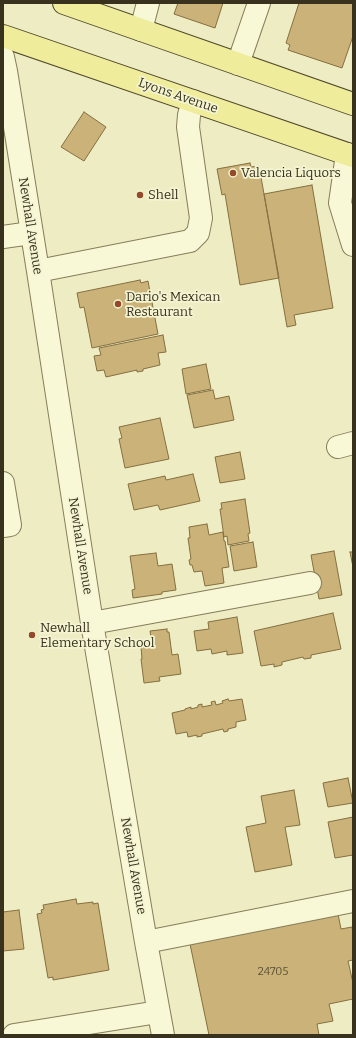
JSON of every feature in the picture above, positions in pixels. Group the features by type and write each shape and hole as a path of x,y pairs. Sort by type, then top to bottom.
{"main road":[{"path":"71,4 353,104"},
{"name":"Lyons Avenue","path":"3,36 350,155"}],"street":[{"path":"141,30 148,3"},
{"path":"238,64 259,3"},
{"name":"Newhall Avenue","path":"3,57 38,271 92,623 163,1035"},
{"path":"38,271 190,241 198,233 201,218 188,127 189,115 193,101"},
{"path":"350,155 340,203 353,245"},
{"path":"3,237 31,233"},
{"path":"3,483 10,525 3,526"},
{"path":"92,623 310,583"},
{"path":"146,942 353,901"},
{"path":"14,1035 158,1012"}],"building":[{"path":"178,3 223,3 215,28 174,14"},
{"path":"299,3 353,3 353,36 342,68 288,50 290,45 286,43"},
{"path":"84,112 106,127 84,161 61,147"},
{"path":"250,163 251,167 259,166 279,278 240,285 225,194 222,195 217,169"},
{"path":"312,185 333,308 294,315 296,325 287,327 264,194"},
{"path":"140,280 141,283 148,281 158,334 92,348 84,307 80,308 77,293"},
{"path":"163,335 166,352 158,353 160,365 143,369 143,371 137,372 137,370 106,377 104,370 97,371 94,356 101,355 99,348"},
{"path":"206,364 211,389 186,394 182,369"},
{"path":"213,390 215,399 229,396 234,420 194,428 187,395"},
{"path":"160,418 169,459 125,468 119,439 122,438 119,427"},
{"path":"240,452 245,479 220,483 215,457"},
{"path":"193,474 200,501 160,510 158,505 134,510 128,484 165,476 166,480"},
{"path":"245,499 250,533 248,534 249,541 228,545 227,536 224,537 220,509 222,509 221,503"},
{"path":"207,524 209,535 223,532 229,567 222,568 224,583 205,586 202,571 194,572 192,565 190,565 189,560 191,559 188,538 190,538 189,527"},
{"path":"253,542 257,567 234,571 230,546"},
{"path":"334,551 342,595 319,599 311,555"},
{"path":"350,552 353,552 353,567"},
{"path":"156,553 158,566 172,564 176,590 162,592 162,594 133,598 132,590 135,589 130,556"},
{"path":"333,613 341,649 311,655 311,658 304,659 303,657 282,662 282,665 274,667 274,664 261,666 254,631"},
{"path":"237,617 243,653 227,655 227,651 212,654 211,649 197,651 194,631 209,629 208,622"},
{"path":"167,629 167,632 169,632 172,655 178,654 181,674 159,677 160,681 144,683 141,647 152,644 150,631"},
{"path":"228,699 229,701 242,699 246,720 236,722 236,727 228,729 228,731 224,732 223,729 202,734 202,736 197,737 197,735 188,737 187,732 176,734 172,713 191,707 191,709 198,707 198,705 202,704 202,707 212,705 211,702 215,701 216,705 223,703 222,701"},
{"path":"348,778 353,803 328,807 323,783"},
{"path":"294,790 300,825 285,827 292,865 255,872 246,827 266,823 261,796"},
{"path":"353,817 353,855 335,858 328,822"},
{"path":"76,899 77,904 93,902 93,904 98,903 109,970 53,980 53,977 48,978 37,914 42,913 41,910 44,909 43,905"},
{"path":"19,910 24,949 3,951 3,912"},
{"path":"338,914 341,929 352,927 353,960 348,961 353,983 353,999 329,1004 333,1021 317,1024 319,1035 209,1035 190,944"}],"place":[{"name":"Valencia Liquors","path":"233,173"},
{"name":"Shell","path":"140,195"},
{"name":"Dario's Mexican Restaurant","path":"118,304"},
{"name":"Newhall Elementary School","path":"32,635"}]}
